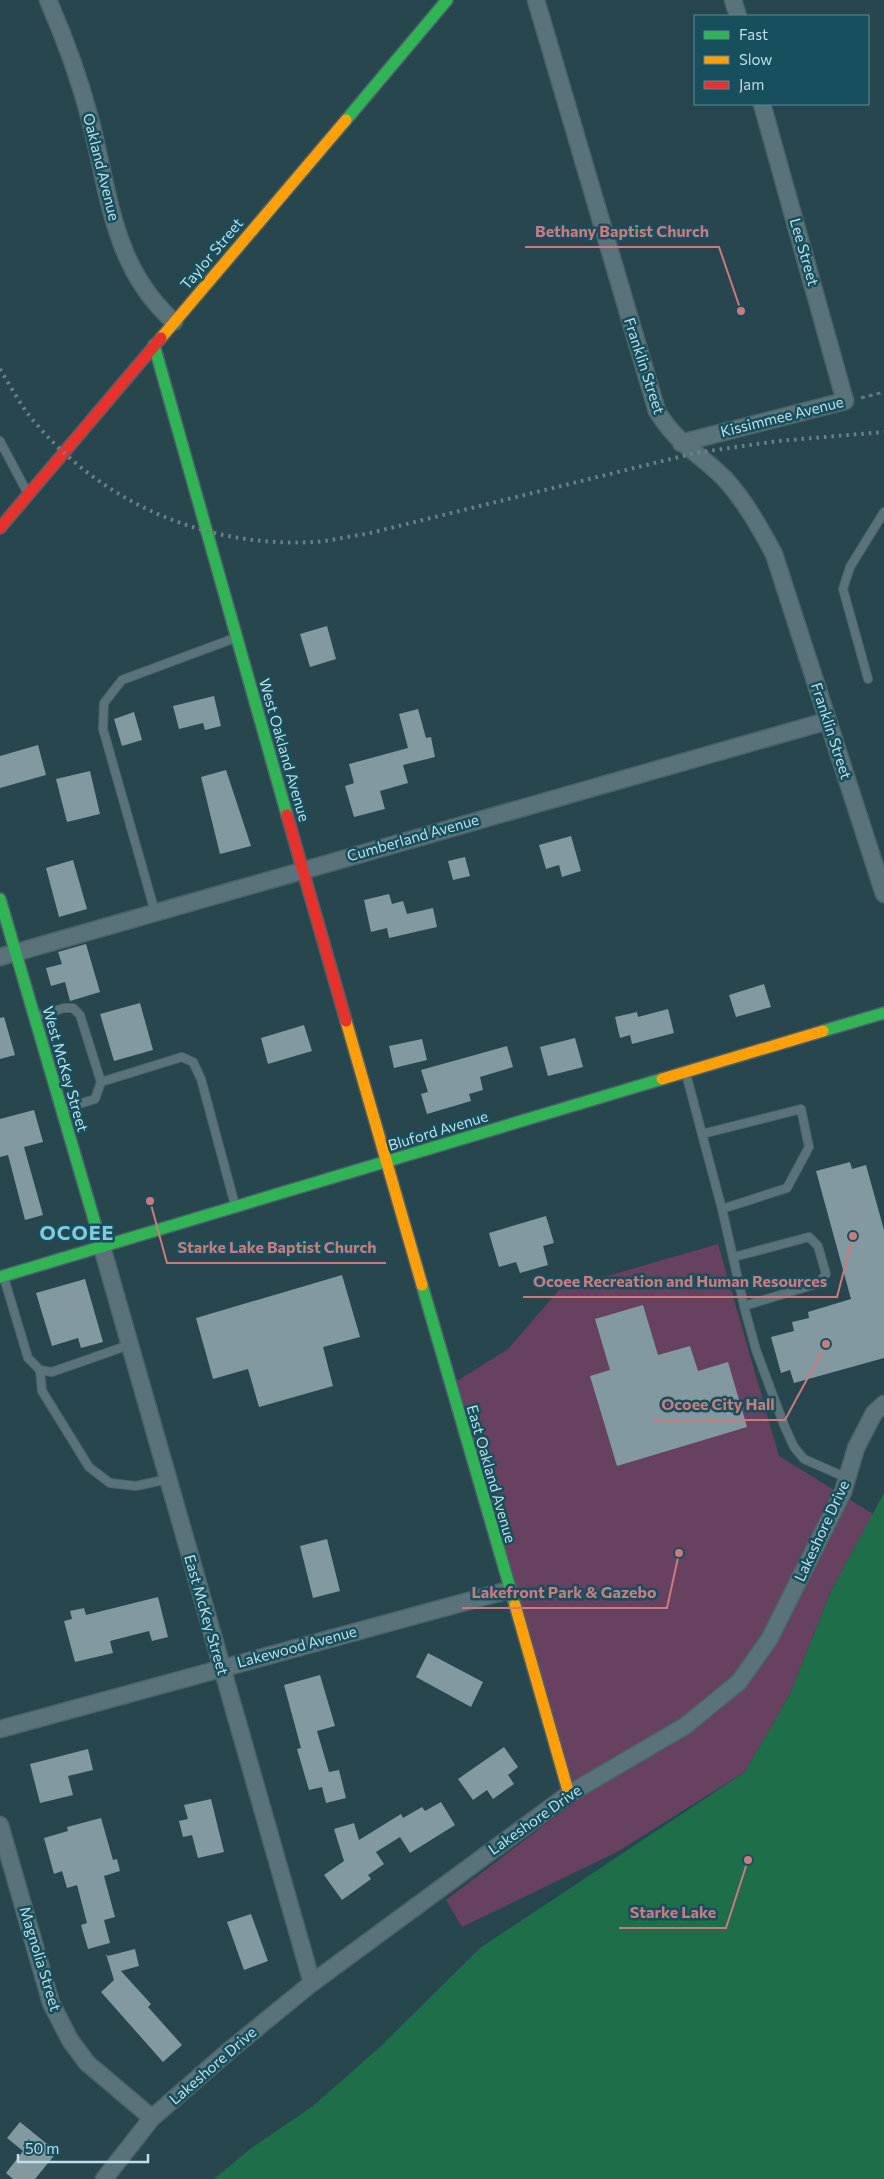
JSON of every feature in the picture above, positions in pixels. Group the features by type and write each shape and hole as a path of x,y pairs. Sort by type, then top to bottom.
{"street":[{"name":"Oakland Avenue","path":"48,0 74,61 118,237 135,278 157,307 174,322"},
{"name":"Taylor Street","path":"0,528 447,0"},
{"name":"Franklin Street","path":"536,0 657,411 667,427 681,443 725,480 752,516 774,554 884,894"},
{"path":"733,0 738,15"},
{"name":"Lee Street","path":"762,105 846,401"},
{"name":"West Oakland Avenue","path":"154,345 386,1162"},
{"name":"Kissimmee Avenue","path":"681,443 846,401"},
{"name":"Cumberland Avenue","path":"8,955 827,720"},
{"name":"West McKey Street","path":"0,899 8,955 34,1017 102,1247"},
{"name":"Bluford Avenue","path":"2,1277 884,1013"},
{"name":"East Oakland Avenue","path":"386,1162 568,1794"},
{"name":"East McKey Street","path":"102,1247 312,1983"},
{"name":"Lakeshore Drive","path":"104,2179 152,2118 230,2050 312,1983 568,1794 685,1726 739,1682 770,1638 843,1492 856,1448 874,1413 884,1404"},
{"name":"Lakewood Avenue","path":"0,1729 221,1667 509,1590"},
{"name":"Magnolia Street","path":"0,1825 51,2002 70,2040 87,2063 152,2118"}],"lane":[{"path":"0,442 28,494"},
{"path":"868,679 843,589 850,568 884,512"},
{"path":"155,912 103,729 104,703 122,680 236,638"},
{"path":"34,1017 64,1008 73,1008 80,1015 102,1082 95,1099 61,1109"},
{"path":"102,1082 182,1057 193,1062 201,1079 236,1207"},
{"path":"686,1072 756,1350 794,1447 804,1459 847,1478"},
{"path":"702,1134 801,1108 809,1147 787,1188 722,1209"},
{"path":"734,1258 808,1237 818,1246 826,1274 819,1283 744,1306"},
{"path":"2,1277 28,1358 40,1370 52,1372 130,1345"},
{"path":"40,1370 42,1391 89,1466 110,1483 136,1486 168,1479"}],"path":[{"name":"Kissimmee Avenue","path":"846,401 884,392"}],"shaded area":[{"path":"718,1244 779,1456 873,1514 831,1591 790,1694 745,1772 617,1852 462,1927 446,1900 577,1800 457,1381 508,1349 559,1290"},
{"path":"884,1493 884,2179 214,2179 250,2149 313,2106 380,2047 480,1948 745,1772 790,1694 831,1591"}],"building":[{"path":"327,626 336,659 310,667 300,634"},
{"path":"214,696 221,726 205,730 203,723 179,729 173,706"},
{"path":"418,709 426,738 431,737 435,757 403,765 408,783 380,791 385,809 354,817 345,786 354,783 349,764 408,748 399,714"},
{"path":"134,712 142,740 122,746 114,719"},
{"path":"38,745 46,775 0,788 0,756"},
{"path":"226,770 251,846 220,854 201,777"},
{"path":"90,771 100,814 67,822 56,779"},
{"path":"571,836 581,871 562,877 559,865 546,869 539,845"},
{"path":"465,857 470,876 453,880 448,861"},
{"path":"73,860 87,909 59,917 46,868"},
{"path":"389,894 392,904 403,901 407,914 433,908 437,927 389,938 387,928 371,932 364,900"},
{"path":"86,944 100,992 70,1001 65,982 51,986 46,968 62,964 58,952"},
{"path":"764,984 771,1007 736,1017 729,995"},
{"path":"140,1003 153,1050 114,1061 100,1014"},
{"path":"668,1009 674,1033 632,1044 630,1035 620,1038 615,1017 637,1012 638,1017"},
{"path":"4,1017 15,1055 0,1059 0,1018"},
{"path":"304,1025 312,1051 268,1064 261,1038"},
{"path":"575,1038 583,1067 548,1076 540,1047"},
{"path":"422,1039 427,1060 394,1068 389,1046"},
{"path":"507,1046 513,1067 480,1077 483,1090 469,1094 471,1101 427,1114 421,1094 428,1092 421,1070"},
{"path":"34,1110 43,1142 24,1147 43,1215 25,1220 8,1155 0,1157 0,1119"},
{"path":"850,1162 852,1169 866,1165 884,1230 884,1358 794,1383 790,1370 781,1373 771,1337 794,1331 792,1322 809,1318 808,1312 851,1299 816,1171"},
{"path":"546,1216 554,1243 543,1246 548,1265 520,1273 516,1262 499,1267 489,1233"},
{"path":"342,1275 360,1337 323,1347 333,1386 259,1407 248,1369 213,1379 196,1318"},
{"path":"85,1279 103,1342 81,1348 78,1338 52,1346 36,1293"},
{"path":"643,1305 658,1355 690,1346 698,1371 728,1362 747,1427 617,1466 590,1376 610,1370 595,1319"},
{"path":"327,1539 340,1591 313,1598 300,1546"},
{"path":"158,1597 168,1637 152,1641 149,1631 110,1641 113,1653 75,1662 64,1621 72,1619 70,1611 84,1608 86,1615"},
{"path":"428,1653 483,1682 471,1707 416,1677"},
{"path":"320,1675 335,1726 317,1731 329,1772 339,1770 346,1798 326,1803 322,1787 309,1790 297,1749 301,1748 284,1685"},
{"path":"504,1747 518,1767 508,1775 514,1784 493,1799 487,1790 473,1800 458,1779"},
{"path":"88,1749 93,1770 68,1776 73,1795 40,1803 30,1764"},
{"path":"211,1799 224,1852 198,1858 192,1835 183,1837 179,1821 188,1819 184,1805"},
{"path":"441,1802 455,1825 410,1853 400,1837 376,1852 384,1864 368,1875 371,1879 342,1900 324,1875 344,1861 334,1829 354,1823 359,1840 401,1814 403,1818 422,1807 425,1811"},
{"path":"101,1818 113,1860 117,1859 120,1871 104,1876 115,1917 104,1920 110,1943 88,1949 81,1925 87,1923 77,1885 67,1888 62,1871 54,1874 44,1838 68,1831 67,1827"},
{"path":"251,1914 268,1961 244,1970 227,1922"},
{"path":"135,1949 139,1966 121,1971 151,2004 148,2007 182,2045 163,2062 101,1992 114,1980 106,1954 108,1956"},
{"path":"20,2122 57,2152 35,2179 13,2179 6,2173 23,2151 7,2138"}],"railway":[{"path":"0,369 28,414 56,445 86,472 120,494 155,513 193,527 232,537 273,542 327,541 366,534 695,453 778,441 884,432"}],"traffic: fast":[{"path":"346,120 447,0"},
{"path":"154,345 287,815"},
{"path":"0,899 102,1247"},
{"path":"823,1031 884,1013"},
{"path":"0,1277 662,1079"},
{"path":"422,1285 515,1605"}],"traffic: slow":[{"path":"161,338 346,120"},
{"path":"346,1021 422,1285"},
{"path":"662,1079 823,1031"},
{"path":"515,1605 569,1794"}],"traffic: jam":[{"path":"0,528 161,338"},
{"path":"287,815 346,1021"}],"place":[{"name":"Bethany Baptist Church","path":"741,311"},
{"name":"Starke Lake Baptist Church","path":"150,1201"},
{"name":"Ocoee Recreation and Human Resources","path":"853,1236"},
{"name":"Ocoee City Hall","path":"826,1344"},
{"name":"Lakefront Park & Gazebo","path":"679,1553"},
{"name":"Starke Lake","path":"748,1860"}],"district":[{"name":"OCOEE","path":"77,1233"}]}
